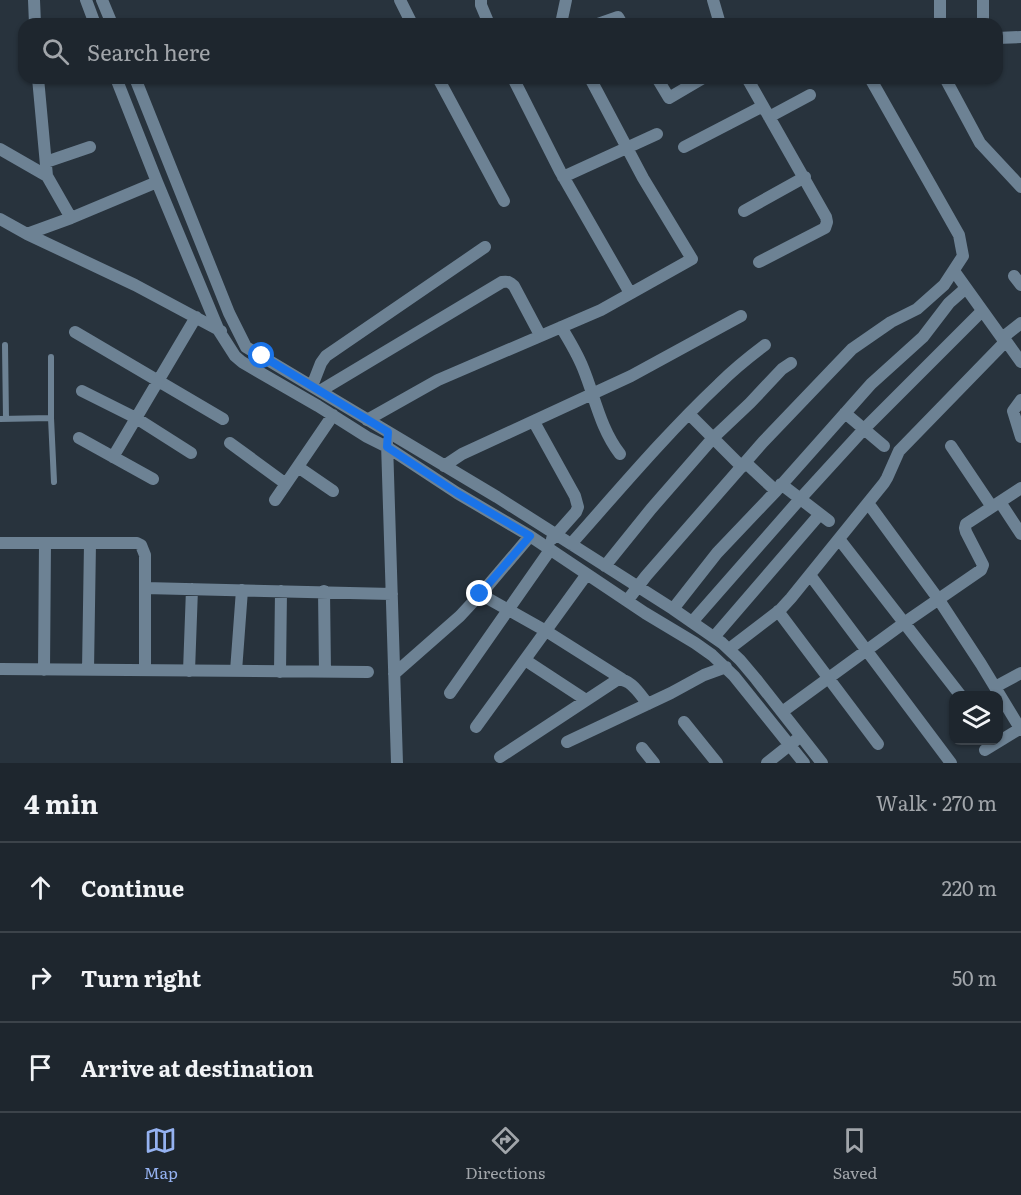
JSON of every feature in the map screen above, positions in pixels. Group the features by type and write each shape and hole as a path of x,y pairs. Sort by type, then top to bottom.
{"street":[{"path":"34,0 35,18"},
{"path":"86,0 93,18"},
{"path":"102,0 110,18"},
{"path":"400,0 409,18"},
{"path":"481,0 486,18"},
{"path":"562,18 566,0"},
{"path":"713,0 718,18"},
{"path":"940,0 940,18"},
{"path":"982,18 983,0"},
{"path":"1003,38 1021,36"},
{"path":"39,84 47,176 71,218"},
{"path":"118,84 219,331 242,362 387,447 457,493 530,536 667,627 695,642 726,667 804,763"},
{"path":"137,84 229,313 248,349 497,497 714,637 751,672 822,763"},
{"path":"441,84 504,201"},
{"path":"516,84 563,177 630,293"},
{"path":"367,420 438,380 601,310 692,259 643,178 593,84"},
{"path":"661,84 669,98 693,84"},
{"path":"750,84 805,177 827,222 825,228 759,262"},
{"path":"627,601 645,576 744,465 852,349 891,322 917,309 944,285 963,256 959,235 873,84"},
{"path":"948,84 980,142 1021,187"},
{"path":"770,117 810,95"},
{"path":"684,147 763,106"},
{"path":"563,177 657,134"},
{"path":"46,162 90,147"},
{"path":"0,150 47,176"},
{"path":"744,211 805,177"},
{"path":"27,234 157,182"},
{"path":"0,219 135,285 219,331 237,330"},
{"path":"316,389 321,363 326,356 485,247"},
{"path":"954,271 1021,362"},
{"path":"316,389 502,282 507,281 514,286 540,335"},
{"path":"673,609 717,553 871,384 923,337 949,303 966,288"},
{"path":"692,622 864,429 982,311"},
{"path":"444,466 462,454 631,376 741,316"},
{"path":"113,457 195,317"},
{"path":"729,649 791,598 887,478 899,451 1004,339 1021,324"},
{"path":"561,327 574,346 601,421 611,442 620,454"},
{"path":"75,332 223,419"},
{"path":"571,544 689,414 720,383 765,345"},
{"path":"605,566 713,438 782,369 791,363"},
{"path":"82,391 136,418 191,453"},
{"path":"1021,400 1013,411 1021,436"},
{"path":"845,413 884,446"},
{"path":"689,414 744,465 800,499 824,518 714,637"},
{"path":"275,500 333,415"},
{"path":"450,693 556,535 578,507 578,502 534,422"},
{"path":"388,432 397,763"},
{"path":"79,438 153,479"},
{"path":"230,443 286,484"},
{"path":"951,446 1021,534"},
{"path":"298,467 333,491"},
{"path":"783,712 983,568 965,528 966,524 1021,488"},
{"path":"868,502 939,600 1021,729 1003,738"},
{"path":"394,674 460,616 530,536"},
{"path":"839,539 957,691"},
{"path":"0,543 137,543 141,545 145,555 145,670"},
{"path":"44,670 45,543"},
{"path":"88,670 90,543"},
{"path":"476,727 587,574"},
{"path":"810,575 951,763"},
{"path":"145,588 392,594"},
{"path":"189,671 192,589"},
{"path":"236,671 242,590"},
{"path":"280,672 281,591"},
{"path":"324,591 325,672"},
{"path":"480,594 546,631 630,683 648,704"},
{"path":"778,611 878,744"},
{"path":"525,660 586,700"},
{"path":"567,742 704,675 726,667"},
{"path":"0,669 368,672"},
{"path":"995,687 1021,673"},
{"path":"500,757 617,680 622,679"},
{"path":"684,722 717,763"},
{"path":"767,763 801,736"},
{"path":"985,750 992,745"},
{"path":"642,748 654,763"}],"lane":[{"path":"5,345 3,419 51,418"},
{"path":"51,357 54,482"}],"route":[{"path":"262,356 388,432 387,447 457,493 530,536 480,594"}]}
